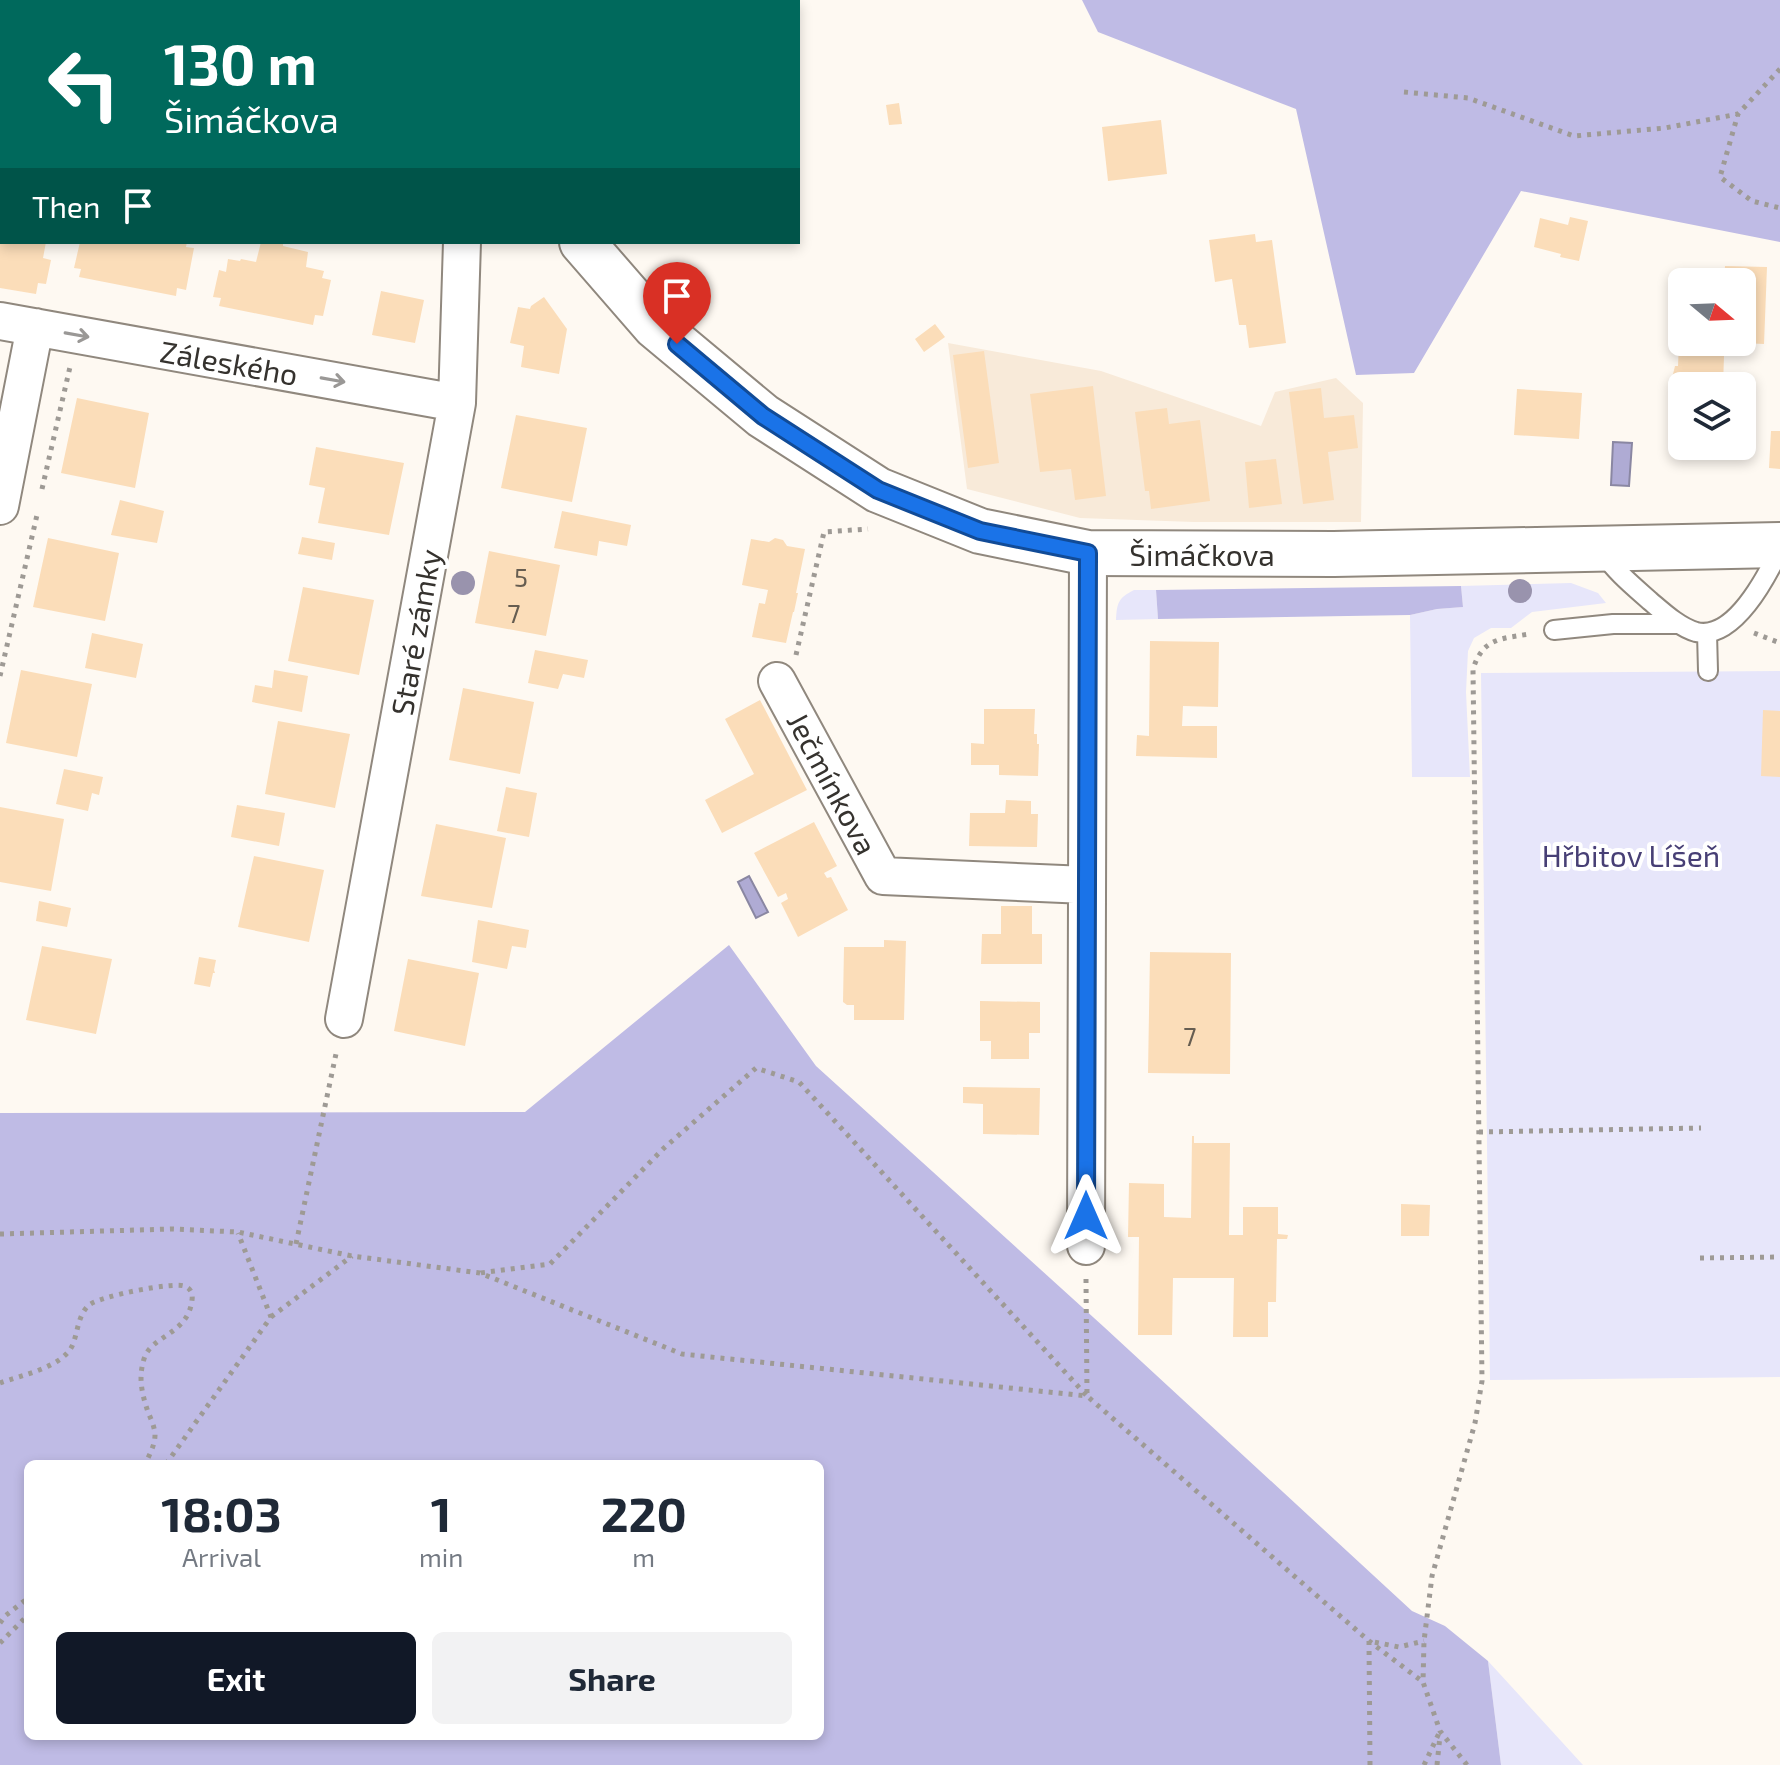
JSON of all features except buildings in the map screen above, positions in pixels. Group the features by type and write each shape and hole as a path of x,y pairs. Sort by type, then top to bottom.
{"street":[{"name":"Staré zámky","path":"344,1019 457,403 462,244"},
{"name":"Šimáčkova","path":"584,244 655,326 763,416 878,490 980,531 1088,553 1334,554 1780,547"},
{"name":"Záleského","path":"0,321 457,403"},
{"path":"0,506 35,327"},
{"path":"1086,1246 1088,553"},
{"name":"Ječmínkova","path":"777,681 883,876 1086,885"}],"lane":[{"path":"1600,549 1612,568 1661,610 1679,624 1707,633 1731,622 1768,575 1780,547"},
{"path":"1554,630 1613,624 1679,624"},
{"path":"1707,633 1708,671"}],"path":[{"path":"1780,69 1738,114 1720,177 1752,201 1780,208"},
{"path":"1404,92 1468,98 1574,136 1665,128 1738,114"},
{"path":"777,681 791,674 824,532 879,529"},
{"path":"1467,1765 1440,1731 1423,1682 1424,1641 1432,1576 1475,1423 1482,1381 1473,669 1478,655 1488,643 1554,630"},
{"path":"296,1244 344,1019"},
{"path":"480,1273 550,1264 664,1148 756,1068 799,1082 1087,1396 1369,1641 1423,1682"},
{"path":"1479,1132 1701,1128"},
{"path":"0,1234 172,1229 238,1232 352,1256 480,1273 682,1354 1087,1396"},
{"path":"238,1232 271,1317"},
{"path":"1086,1246 1087,1396"},
{"path":"169,1460 271,1317 352,1256"},
{"path":"1700,1258 1780,1257"},
{"path":"0,1383 60,1361 73,1344 77,1325 90,1305 116,1294 184,1286 193,1297 189,1311 174,1332 151,1346 144,1356 141,1394 155,1434 146,1460"},
{"path":"0,1623 24,1601"},
{"path":"0,1643 24,1619"},
{"path":"1369,1641 1399,1647 1424,1641"},
{"path":"1369,1641 1370,1765"},
{"path":"1425,1764 1440,1731"},
{"path":"1437,1765 1440,1731"}],"shaded area":[{"path":"1082,0 1780,0 1780,242 1521,191 1414,373 1356,375 1296,109 1098,32"},
{"path":"948,343 1101,371 1261,426 1275,392 1336,378 1363,403 1361,522 1080,518 967,489"},
{"path":"1613,442 1632,443 1629,486 1611,485"},
{"path":"1461,586 1463,607 1410,615 1158,619 1156,590"},
{"path":"749,876 768,912 756,918 738,882"},
{"path":"729,945 816,1066 1412,1611 1445,1626 1488,1661 1501,1765 0,1765 0,1113 525,1112"}],"green space":[{"path":"1571,583 1598,593 1606,603 1532,612 1511,628 1491,628 1474,638 1468,651 1466,692 1470,777 1412,777 1410,615 1463,607 1461,586"},
{"path":"1134,590 1156,590 1158,619 1116,620 1119,602"},
{"name":"Hřbitov Líšeň","path":"1780,671 1780,1377 1490,1380 1481,673"},
{"path":"1488,1661 1583,1765 1501,1765"}],"route":[{"path":"677,344 763,416 878,490 980,531 1088,553 1086,1216"}]}
